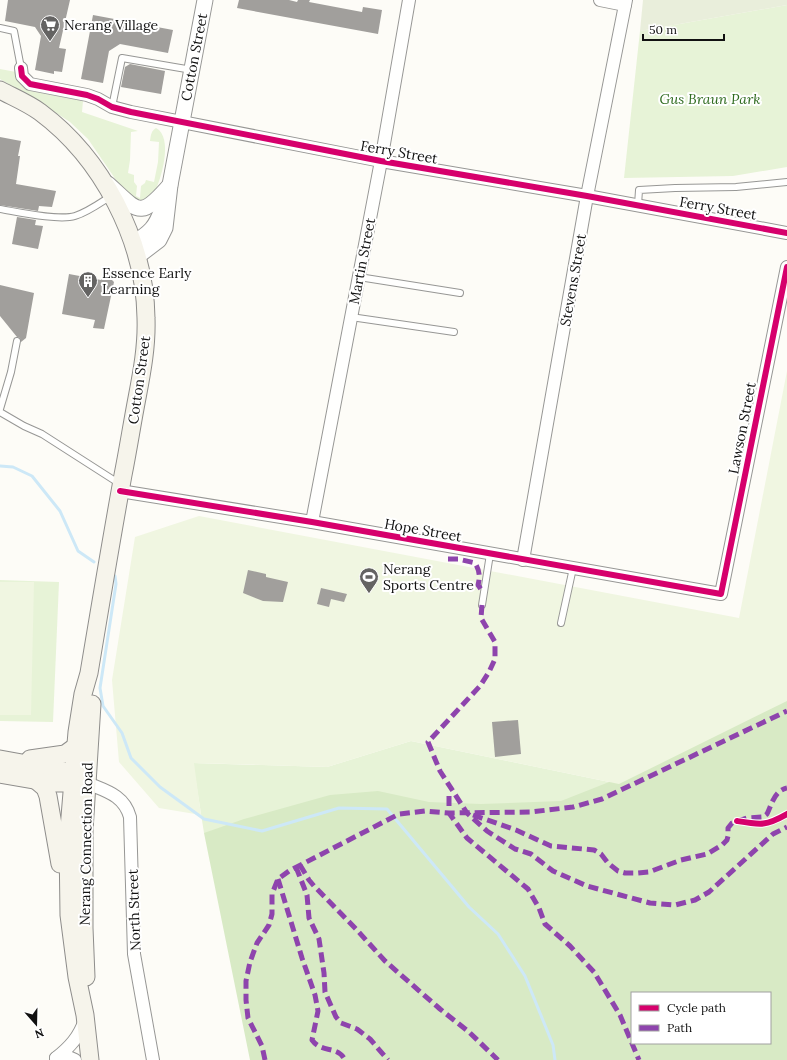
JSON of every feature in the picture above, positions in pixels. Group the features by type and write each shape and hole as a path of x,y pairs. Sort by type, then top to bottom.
{"main road":[{"path":"0,90 41,113 86,156 115,194 135,249"},
{"path":"0,103 76,145"},
{"name":"Cotton Street","path":"121,488 144,358 145,344 144,285 135,249"},
{"name":"Nerang Connection Road","path":"85,1017 87,998 84,871 77,781 76,746 83,694 89,673 121,488"},
{"name":"Nerang Connection Road","path":"89,673 92,695 68,841 69,915 77,977 85,1017 90,1060"},
{"path":"6,760 58,756 66,754 76,746"},
{"name":"North Street","path":"6,760 55,769 77,781"},
{"name":"North Street","path":"0,774 38,782 77,781"},
{"path":"38,782 45,788 48,796 69,915"}],"street":[{"name":"Cotton Street","path":"135,249 158,240 163,234 165,228 170,185 205,0"},
{"name":"Martin Street","path":"312,522 381,161 409,0"},
{"path":"600,0 625,3"},
{"name":"Stevens Street","path":"523,560 588,196 625,3"},
{"name":"Ferry Street","path":"21,68 22,76 30,84 87,95 112,107 182,123 381,161 588,196 787,233"},
{"path":"115,194 132,206 144,208 152,204 170,185"},
{"name":"Lawson Street","path":"721,594 787,267"},
{"name":"Hope Street","path":"121,488 721,594"},
{"name":"North Street","path":"77,781 109,792 120,799 128,810 130,817 134,954 154,1060"},
{"path":"54,1059 68,1049 76,1040 85,1017"},
{"path":"54,1059 66,1056 76,1060"}],"lane":[{"name":"Ferry Street","path":"0,28 14,31 21,68"},
{"path":"112,107 122,58 192,70"},
{"path":"638,205 639,190 736,187 787,182"},
{"path":"0,209 41,216 70,217 82,213 115,194"},
{"path":"359,277 460,293"},
{"path":"351,317 454,332"},
{"path":"0,409 11,372 17,341"},
{"path":"0,412 42,434 121,488"},
{"path":"482,605 490,554"},
{"path":"561,623 573,568"}],"green space":[{"path":"643,0 787,0 787,5 640,31"},
{"name":"Gus Braun Park","path":"787,5 787,167 733,176 624,178 640,31"},
{"path":"0,69 16,72 17,79 20,84 31,91 83,101 82,112 138,131 131,132 128,173 134,175 134,182 137,186 136,196 140,198 141,186 146,180 154,182 158,162 159,142 150,141 152,132 156,128 161,133 164,140 165,150 162,170 156,189 152,196 143,202 127,196 88,139 70,122 0,79"},
{"name":"Nerang Sports Centre","path":"787,371 787,701 619,784 411,741 327,767 194,763 201,815 159,808 119,762 112,680 135,537 199,516 739,618"},
{"path":"0,580 59,582 53,722 0,721"},
{"path":"0,582 34,582 31,715 0,715"},
{"path":"787,697 787,1060 250,1060 204,833 244,819 330,795 378,791 429,802 481,804 561,801 642,769"},
{"path":"411,741 619,784 571,807 304,842 204,833 193,763 327,767"}],"building":[{"name":"Nerang Village","path":"8,0 70,0 59,48 66,49 62,72 54,71 54,74 35,70 41,36 35,27 5,21"},
{"path":"239,0 289,0 297,2 298,0 310,0 309,2 362,12 363,7 382,10 378,34 237,8"},
{"path":"93,15 173,30 168,53 120,44 109,51 103,83 81,79"},
{"path":"130,64 165,71 161,94 121,87 125,67"},
{"path":"0,137 21,141 18,156 20,156 16,184 56,191 52,207 39,206 38,211 0,205"},
{"path":"17,217 36,220 35,225 43,226 38,249 12,244"},
{"name":"Essence Early Learning","path":"69,274 101,280 101,277 111,279 114,282 104,329 93,328 95,320 62,314"},
{"path":"0,285 34,293 26,338 21,342 20,338 17,337 0,316"},
{"path":"248,570 266,574 266,577 288,582 283,602 263,601 243,593"},
{"path":"321,588 347,594 344,602 331,599 329,607 317,604"},
{"path":"518,720 521,754 495,757 492,722"}],"waterway":[{"path":"0,466 13,467 32,476 60,511 78,551 94,562"},
{"path":"115,576 116,584 100,688 103,706 122,733 131,758 160,787 204,819 262,831 339,808 387,809 469,907 498,934 525,976 553,1045 555,1060"}],"marked path":[{"path":"448,559 458,559 475,563 479,574 478,585 483,592"},
{"path":"482,605 481,618 495,642 495,659 480,686 428,742 440,771 467,813 487,831 515,849 531,854 553,871 587,886 650,903 675,905 695,900 709,892 773,834 787,827"},
{"path":"265,1060 262,1046 248,1018 246,981 250,962 257,943 269,925 272,914 272,894 278,879 289,871 399,814 425,811 449,813 531,812 573,807 602,799 787,711"},
{"path":"473,815 516,830 551,846 594,850 601,854 608,863 618,871 625,873 638,873 649,872 681,860 707,854 722,845 727,840 728,828 732,823 747,818 763,817 767,814 776,795 787,788"},
{"path":"449,796 449,813 467,838 528,889 539,908 545,924 570,946 594,972 620,1015 631,1041"},
{"path":"300,865 314,886 385,961 469,1032 498,1060"},
{"path":"296,867 307,895 309,918 319,939 325,992 336,1017 341,1023 357,1029 370,1039 388,1060"},
{"path":"278,879 315,995 318,1011 312,1040 320,1047 342,1055 345,1060"},
{"path":"632,1044 639,1060"}],"cycle path":[{"path":"21,68 22,76 30,84 87,95 112,107 131,112 381,161 587,196 787,233"},
{"path":"120,491 312,522 721,594 787,267"},
{"path":"737,821 763,824 774,821 787,814"}],"place":[{"name":"Nerang Village","path":"50,42"},
{"name":"Essence Early Learning","path":"88,298"},
{"name":"Nerang Sports Centre","path":"369,594"}]}
